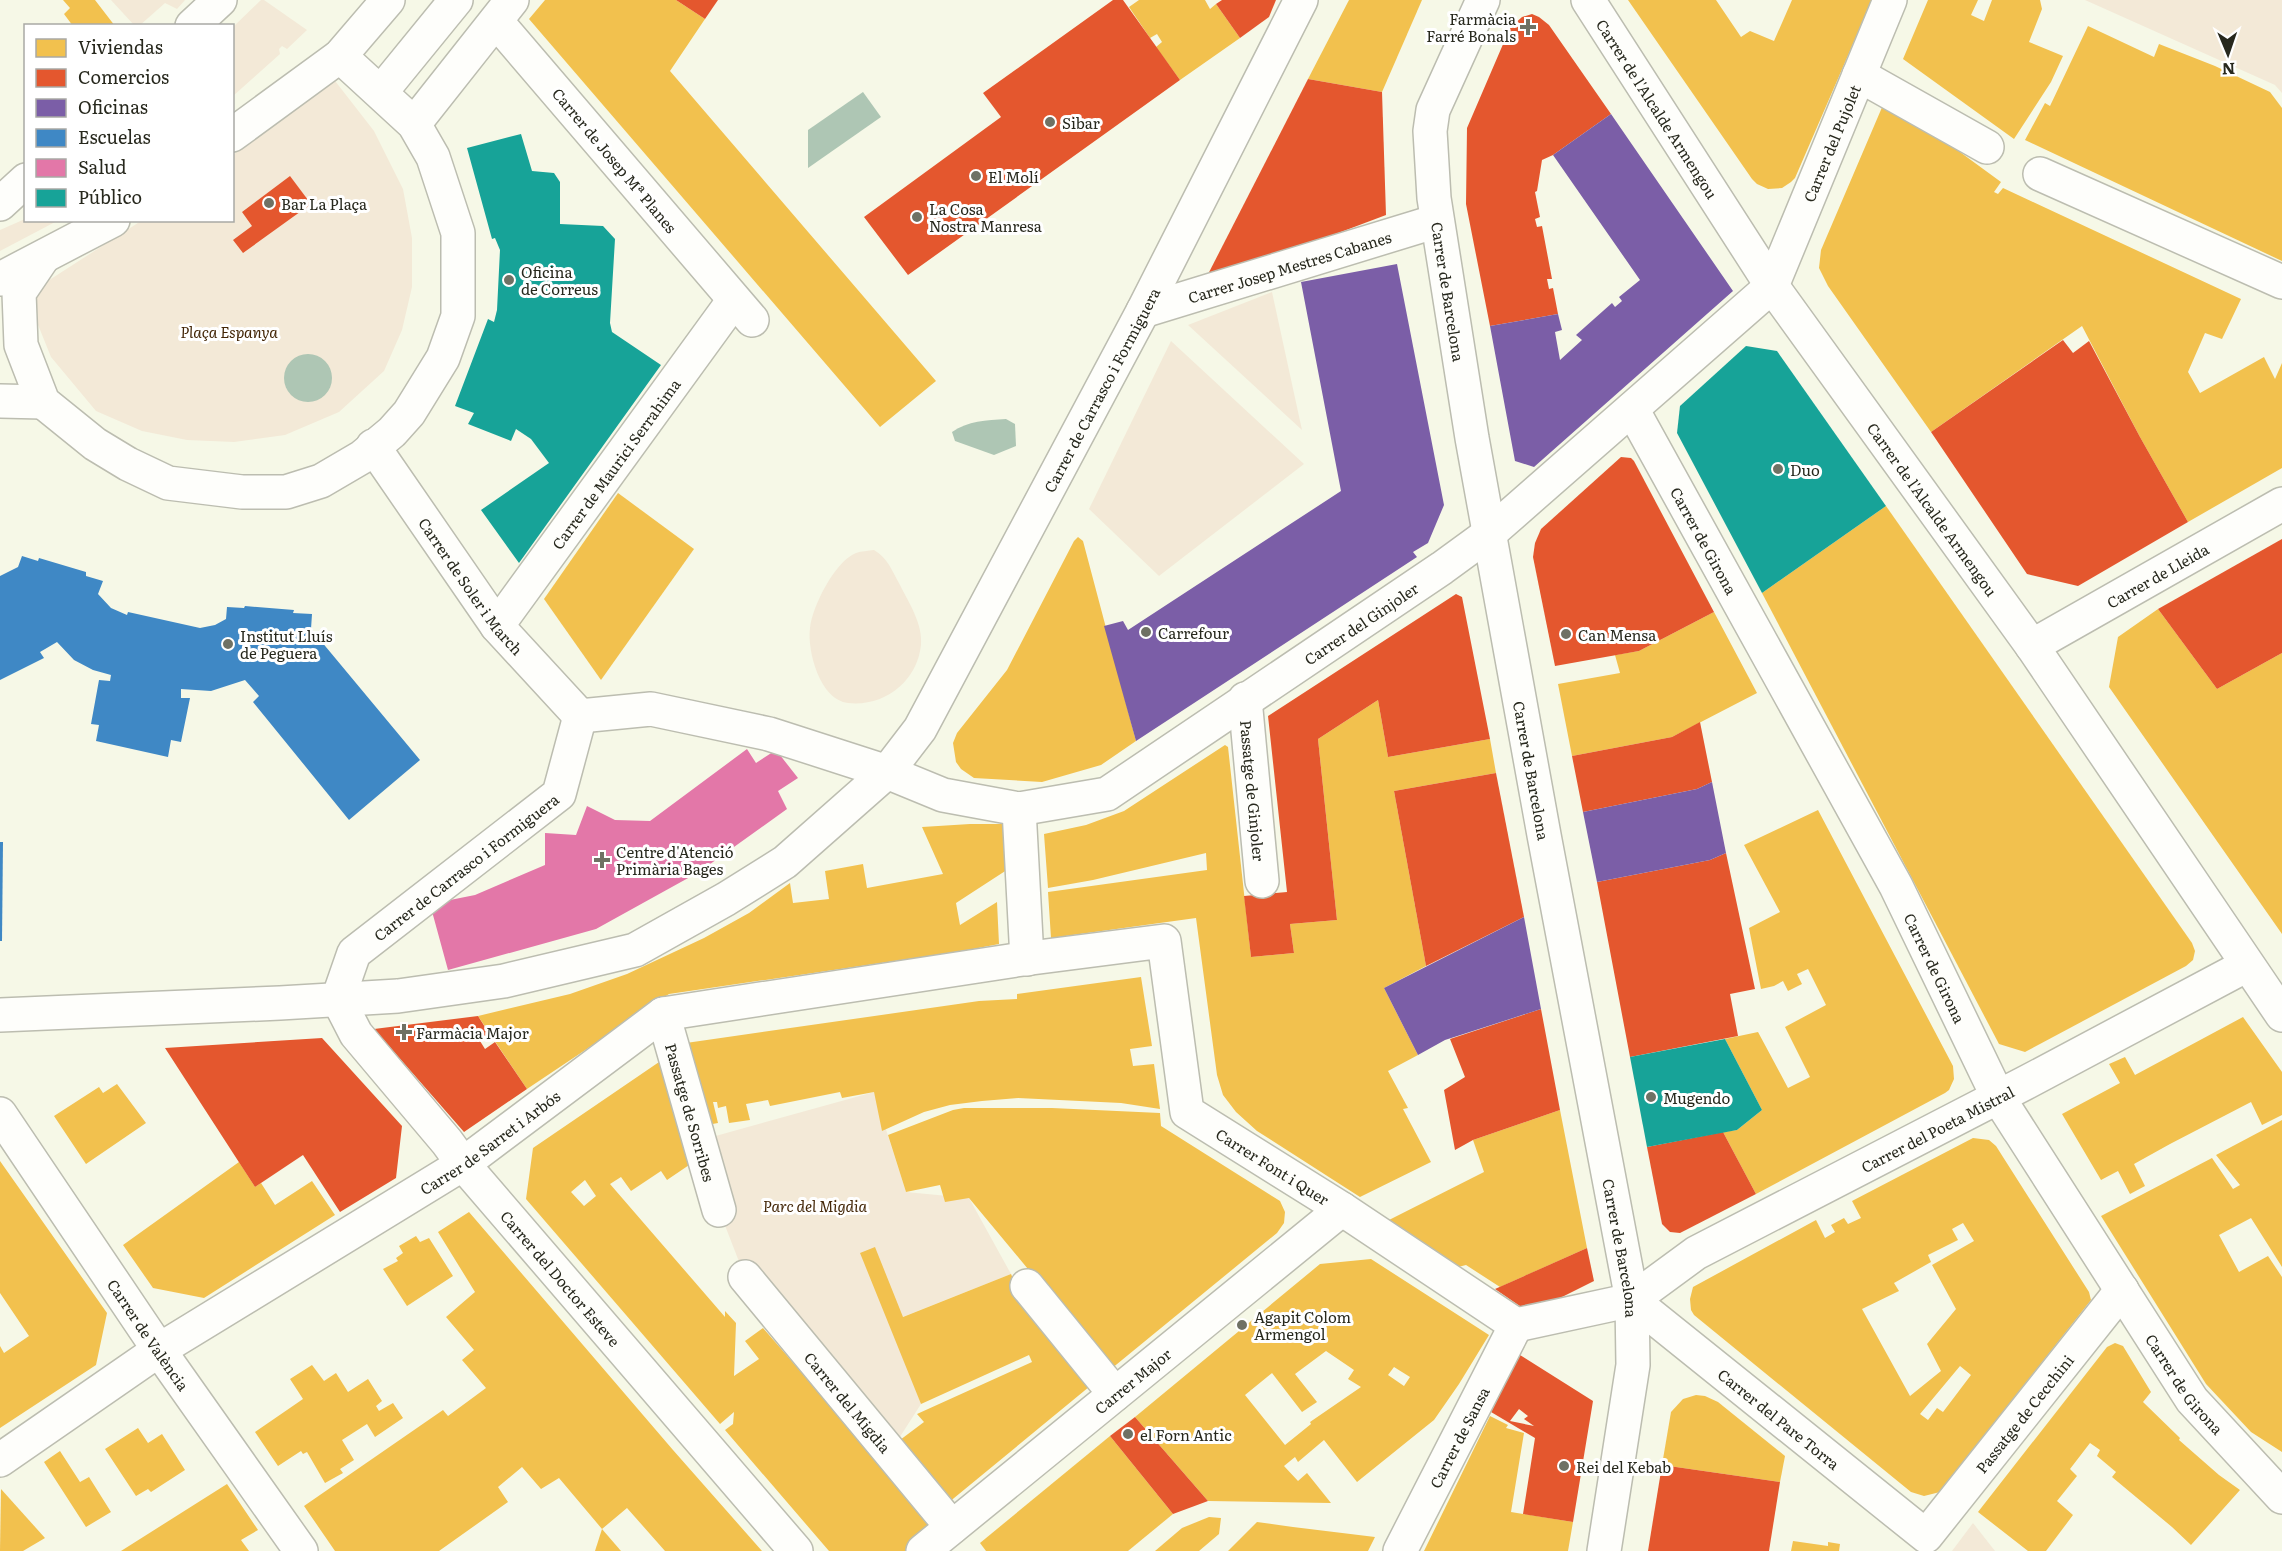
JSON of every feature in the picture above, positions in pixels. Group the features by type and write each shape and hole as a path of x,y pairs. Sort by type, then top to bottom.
{"street":[{"path":"194,24 220,0"},
{"path":"234,134 340,56 388,0"},
{"path":"381,92 456,0"},
{"name":"Carrer de Carrasco i Formiguera","path":"0,1015 398,996 504,981 635,950 726,899 785,862 887,771 920,729 1143,311 1301,0"},
{"name":"Carrer de Barcelona","path":"1483,0 1433,110 1430,131 1432,170 1437,221 1472,438 1546,847 1632,1300 1633,1365 1604,1551"},
{"name":"Carrer de l'Alcalde Armengou","path":"1588,0 1772,286 2032,646 2282,1015"},
{"name":"Carrer del Pujolet","path":"1772,286 1890,0"},
{"path":"414,124 504,10"},
{"name":"Carrer de Josep Mª Planes","path":"504,10 743,310"},
{"path":"42,259 19,293 21,345 43,402 95,444 128,464 168,483 208,489 286,492 321,481 362,457 392,432 409,413 442,358 458,316 459,233 433,157 414,124 340,56"},
{"path":"1859,75 1987,147"},
{"path":"2040,174 2282,282"},
{"path":"0,204 24,182"},
{"name":"Carrer Josep Mestres Cabanes","path":"1143,311 1437,221"},
{"path":"0,279 109,222"},
{"name":"Carrer del Ginjoler","path":"887,771 943,795 1019,809 1107,794 1490,534 1772,286"},
{"name":"Carrer de Maurici Serrahima","path":"497,626 743,310"},
{"path":"0,401 43,402"},
{"name":"Carrer de Girona","path":"1632,409 1896,886 1998,1097 2192,1400 2282,1497"},
{"name":"Carrer de Soler i March","path":"374,446 497,626 579,716"},
{"name":"Carrer de Lleida","path":"2032,646 2282,504"},
{"name":"Passatge de Ginjoler","path":"1245,699 1262,881"},
{"path":"579,716 651,709 769,734 887,771"},
{"name":"Carrer de Carrasco i Formiguera","path":"338,999 354,953 559,794 579,716"},
{"path":"1019,809 1027,959"},
{"name":"Carrer Font i Quer","path":"1027,959 1164,941 1187,1112 1342,1209 1516,1325"},
{"name":"Carrer de Sarret i Arbós","path":"0,1460 159,1350 463,1164 663,1014 1027,959"},
{"name":"Carrer del Poeta Mistral","path":"1632,1300 1696,1253 2247,965"},
{"name":"Carrer del Doctor Esteve","path":"338,999 356,1034 463,1164 796,1551"},
{"name":"Passatge de Sorribes","path":"663,1014 719,1209"},
{"name":"Carrer de València","path":"0,1114 159,1350 301,1551"},
{"name":"Carrer Major","path":"923,1551 1342,1209"},
{"name":"Carrer del Migdia","path":"745,1277 952,1527"},
{"path":"1027,1286 1115,1394"},
{"name":"Passatge de Cecchini","path":"1926,1536 2122,1290"},
{"path":"1516,1325 1632,1300"},
{"name":"Carrer del Pare Torra","path":"1632,1300 1926,1536"},
{"name":"Carrer de Sansa","path":"1400,1551 1516,1325"}],"green space":[{"path":"111,0 185,0 177,9 165,3 141,24 133,24"},
{"path":"261,0 264,0 307,30 287,49 282,46 279,49 280,54 234,95 234,26"},
{"path":"2085,0 2282,0 2282,93 2275,85"},
{"name":"Plaça Espanya","path":"332,77 374,131 403,189 412,238 412,287 402,330 384,371 339,412 285,435 234,442 187,440 142,431 96,411 51,357 26,295 139,222 234,222 234,154"},
{"path":"24,219 24,222 55,222 0,251 0,230"},
{"path":"1272,292 1302,430 1188,325"},
{"path":"1171,341 1304,464 1159,576 1089,509"},
{"path":"874,550 889,565 911,606 920,629 921,645 913,670 906,681 896,689 874,701 848,703 838,700 830,693 817,673 811,649 810,628 820,597 840,565 856,553"},
{"name":"Parc del Migdia","path":"874,1092 906,1192 969,1198 1011,1274 890,1322 921,1404 896,1443 745,1277 719,1210 712,1137"},
{"path":"1973,1523 1995,1551 1952,1551"}],"shaded area":[{"path":"863,92 881,117 808,168 808,130"},
{"path":"303,354 313,354 328,364 332,378 328,392 322,398 313,402 303,402 288,392 284,383 284,373 294,358"},
{"path":"1006,419 1015,424 1016,446 994,455 955,441 952,432 971,423"}],"building: Viviendas":[{"path":"63,0 95,0 113,24 72,24 64,14 70,8"},
{"path":"545,0 676,0 705,19 670,71 936,381 880,427 529,19"},
{"path":"1139,0 1205,0 1210,9 1216,4 1240,38 1180,80 1156,47 1162,42 1157,34 1150,38 1129,7"},
{"path":"1349,0 1422,0 1382,92 1308,79"},
{"path":"1628,0 1716,0 1741,37 1750,31 1774,41 1792,0 1872,0 1795,178 1791,182 1782,188 1768,189 1752,179"},
{"path":"1928,0 1978,0 1971,15 1984,21 1992,0 2040,0 2042,9 2029,42 2063,56 2051,82 2014,139 1903,59"},
{"path":"2088,26 2154,57 2159,44 2215,66 2270,92 2282,108 2282,261 2025,140 2045,103 2050,106"},
{"path":"1886,98 2001,182 1994,192 1998,194 2003,188 2241,299 2222,339 2205,333 2188,372 2200,393 2264,357 2275,379 2282,363 2282,468 2188,522 2082,326 1931,432 1828,286 1819,268 1821,250"},
{"path":"618,493 694,549 601,680 544,599"},
{"path":"1886,506 2192,943 2195,951 2193,960 2186,966 2025,1052 1999,1044 1762,593"},
{"path":"1078,537 1083,541 1136,741 1101,765 1042,782 974,778 961,769 956,762 953,743 957,733 1007,670"},
{"path":"2158,609 2217,689 2282,653 2282,934 2109,687 2118,637"},
{"path":"1714,612 1757,693 1672,737 1572,756 1558,684 1620,673 1615,655 1639,651"},
{"path":"1378,700 1388,757 1490,739 1496,773 1394,791 1426,966 1384,988 1418,1055 1388,1071 1408,1108 1403,1109 1431,1162 1360,1197 1257,1131 1236,1112 1223,1095 1217,1075 1196,918 1051,938 1048,892 1207,870 1206,853 1093,880 1048,888 1044,834 1086,825 1124,811 1225,745 1228,747 1251,957 1294,953 1290,924 1337,920 1318,739"},
{"path":"1818,810 1953,1066 1954,1079 1945,1093 1756,1194 1723,1132 1737,1130 1762,1110 1725,1039 1758,1032 1788,1088 1810,1077 1785,1027 1826,1005 1808,969 1797,974 1802,984 1788,991 1783,981 1761,989 1749,928 1780,912 1744,845"},
{"path":"1012,824 1016,864 956,903 960,925 997,902 999,944 669,994 527,1089 478,1016 570,994 627,974 704,938 749,913 790,883 793,903 829,899 825,871 863,864 867,888 943,874 922,827"},
{"path":"1141,977 1152,1046 1130,1049 1133,1066 1154,1064 1160,1109 1121,1103 1018,1098 950,1105 924,1112 882,1131 874,1092 842,1098 840,1092 770,1106 768,1100 746,1104 750,1120 729,1123 726,1106 718,1108 717,1102 713,1102 718,1123 707,1125 686,1043 979,1001 1017,999 1017,994"},
{"path":"2243,1017 2282,1072 2282,1115 2262,1125 2251,1102 2170,1144 2134,1164 2145,1186 2130,1194 2118,1171 2101,1180 2062,1114 2120,1083 2109,1064 2125,1057 2135,1075"},
{"path":"662,1060 695,1161 667,1180 661,1171 631,1191 621,1177 610,1184 725,1317 725,1311 736,1323 734,1376 759,1359 745,1341 763,1328 936,1527 907,1551 829,1551 725,1430 733,1424 734,1412 720,1424 526,1199 533,1148","holes":["585,1180 596,1196 584,1206 571,1192"]},
{"path":"117,1084 146,1123 86,1164 54,1116 99,1087 103,1093"},
{"path":"964,1108 1052,1108 1160,1113 1161,1126 1280,1201 1285,1212 1284,1223 1277,1233 1111,1369 969,1198 945,1202 940,1185 906,1192 888,1135"},
{"path":"1560,1110 1587,1248 1500,1287 1466,1265 1458,1267 1387,1221 1484,1172 1473,1140"},
{"path":"2282,1120 2282,1267 2251,1218 2219,1235 2239,1272 2268,1256 2282,1277 2282,1452 2251,1432 2206,1384 2101,1216 2212,1158 2233,1189 2240,1185 2216,1155"},
{"path":"1973,1138 1989,1140 1996,1146 2089,1292 2091,1300 1940,1492 1924,1496 1911,1492 1694,1315 1691,1310 1690,1299 1693,1287 1816,1220 1825,1238 1835,1232 1831,1225 1844,1218 1848,1224 1861,1218 1852,1201","holes":["1963,1223 1974,1241 1932,1265 1956,1309 1927,1344 1941,1371 1910,1396 1862,1309 1899,1291 1894,1283 1931,1262 1928,1255 1958,1240 1952,1229","1960,1366 1971,1375 1943,1412 1937,1408 1928,1420 1920,1414"]},
{"path":"0,1161 107,1313 96,1365 0,1428 0,1346 4,1353 29,1336 0,1293"},
{"path":"239,1162 255,1187 261,1183 275,1205 312,1181 335,1215 204,1298 153,1288 123,1245"},
{"path":"469,1212 762,1551 665,1551 627,1508 602,1529 559,1478 541,1489 522,1467 498,1487 508,1502 439,1551 335,1551 304,1506 443,1410 448,1416 486,1388 462,1360 474,1350 446,1317 475,1292 438,1232"},
{"path":"416,1236 420,1242 429,1238 453,1276 407,1306 383,1269 398,1261 396,1258 403,1253 399,1246"},
{"path":"875,1247 903,1317 1011,1274 1029,1315 1036,1313 1095,1382 948,1503 896,1443 924,1422 917,1414 1032,1362 1029,1355 921,1404 860,1253"},
{"path":"1371,1259 1489,1335 1434,1420 1357,1482 1324,1440 1298,1462 1295,1457 1284,1466 1298,1481 1307,1473 1331,1503 1208,1501 1135,1417 1320,1264","holes":["1326,1351 1354,1370 1348,1379 1361,1387 1310,1422 1311,1424 1285,1445 1245,1395 1272,1373 1302,1412 1317,1402 1295,1374","1394,1367 1410,1377 1404,1386 1388,1375"]},
{"path":"2115,1343 2123,1346 2151,1392 2143,1402 2180,1438 2179,1440 2240,1490 2191,1545 2112,1477 2116,1472 2097,1456 2100,1450 2090,1443 2070,1469 2077,1476 2057,1501 2073,1515 2046,1551 2028,1551 1978,1512 2107,1347"},
{"path":"312,1365 324,1381 336,1373 348,1392 368,1379 382,1401 376,1406 379,1411 393,1403 403,1418 375,1437 367,1424 342,1440 354,1460 340,1469 343,1473 325,1483 307,1452 303,1454 301,1451 278,1466 255,1432 303,1399 290,1379"},
{"path":"1696,1395 1718,1402 1785,1456 1780,1482 1662,1465 1671,1412 1683,1399"},
{"path":"1490,1416 1508,1425 1506,1428 1524,1433 1511,1512 1573,1522 1568,1551 1424,1551"},
{"path":"138,1428 148,1443 162,1434 185,1470 151,1492 148,1489 136,1496 105,1449"},
{"path":"1110,1436 1173,1514 1128,1551 986,1551 980,1543"},
{"path":"60,1451 80,1482 89,1477 111,1512 86,1527 44,1462"},
{"path":"227,1484 258,1530 241,1540 249,1551 121,1551"},
{"path":"1,1489 45,1538 23,1551 0,1551"},
{"path":"1209,1517 1221,1518 1219,1534 1199,1551 1155,1551 1182,1528"},
{"path":"1257,1522 1375,1537 1368,1551 1228,1551"},
{"path":"602,1529 621,1551 595,1551"},
{"path":"1793,1541 1828,1546 1828,1542 1840,1544 1839,1551 1791,1551"}],"building: Comercios":[{"path":"676,0 718,0 705,19"},
{"path":"1113,0 1123,0 1180,80 908,275 864,217 1001,117 983,93"},
{"path":"1222,0 1276,0 1269,17 1240,38 1216,4"},
{"path":"1532,14 1549,25 1611,114 1553,155 1542,160 1535,192 1540,217 1535,219 1537,227 1542,226 1552,279 1547,279 1549,289 1553,288 1558,314 1490,326 1466,204 1467,128 1510,28 1522,17"},
{"path":"1308,79 1382,92 1386,215 1203,284"},
{"path":"290,176 311,204 243,253 233,240 252,226 242,212"},
{"path":"2063,340 2073,353 2089,341 2188,522 2078,586 2027,574 1931,432"},
{"path":"1621,457 1631,458 1634,461 1714,612 1639,651 1555,666 1533,557 1535,543 1541,529"},
{"path":"2282,539 2282,653 2217,689 2158,609"},
{"path":"1456,594 1462,597 1490,739 1388,757 1378,700 1318,739 1337,920 1290,924 1294,953 1251,957 1244,896 1287,892 1268,716"},
{"path":"1700,722 1712,782 1697,789 1583,812 1572,756 1672,737"},
{"path":"1496,773 1524,917 1426,966 1394,791"},
{"path":"1726,853 1755,989 1730,994 1738,1036 1630,1057 1597,882 1710,860"},
{"path":"1541,1009 1560,1110 1473,1140 1455,1150 1444,1090 1465,1077 1450,1039"},
{"path":"478,1016 490,1035 480,1041 485,1049 495,1042 527,1089 464,1132 374,1029"},
{"path":"322,1038 402,1126 396,1178 340,1212 303,1155 255,1187 165,1048"},
{"path":"1723,1132 1756,1194 1680,1233 1670,1232 1662,1224 1647,1147"},
{"path":"1587,1248 1594,1281 1530,1313 1495,1289"},
{"path":"1520,1355 1593,1401 1573,1522 1523,1514 1535,1438 1491,1412","holes":["1519,1409 1528,1416 1524,1419 1534,1426 1510,1421"]},
{"path":"1135,1417 1208,1501 1173,1514 1110,1436"},
{"path":"1662,1465 1780,1482 1769,1551 1648,1551"}],"building: Oficinas":[{"path":"1611,114 1733,291 1534,467 1515,461 1490,326 1558,314 1562,330 1555,332 1560,360 1582,340 1576,335 1612,303 1615,307 1622,301 1619,297 1640,280 1553,155"},
{"path":"1397,264 1444,505 1428,543 1413,552 1417,557 1136,741 1104,626 1123,621 1128,630 1341,491 1301,282"},
{"path":"1712,782 1726,853 1710,860 1597,882 1583,812 1697,789"},
{"path":"1524,917 1541,1009 1445,1040 1418,1055 1384,988"}],"building: Escuelas":[{"path":"22,556 38,561 39,558 86,572 86,576 103,581 98,594 111,608 127,615 128,612 200,628 215,625 226,619 227,607 244,608 245,606 294,610 293,613 312,614 311,629 420,760 349,820 253,702 259,696 245,680 211,691 181,689 181,698 190,698 181,742 171,740 168,757 96,741 99,725 91,724 99,680 110,681 111,675 93,670 74,660 57,642 40,652 44,658 0,680 0,576 18,567"},
{"path":"0,842 3,842 2,941 0,941"}],"building: Salud":[{"path":"747,749 756,763 776,750 798,778 778,791 787,809 699,872 596,929 448,970 430,904 475,895 545,865 545,833 576,835 587,806 615,820 650,821"}],"building: Público":[{"path":"521,134 532,171 554,173 560,182 560,224 603,226 615,239 610,323 612,332 661,365 519,563 481,510 549,463 531,439 516,429 511,441 468,424 474,413 455,406 488,319 494,322 497,310 500,250 495,238 492,239 467,148"},
{"name":"Duo","path":"1746,346 1777,351 1886,506 1762,593 1677,433 1680,406"},
{"path":"1725,1039 1762,1110 1737,1130 1647,1147 1630,1057"}],"place":[{"name":"Farmàcia Farré Bonals","path":"1528,27"},
{"name":"Sibar","path":"1050,122"},
{"name":"El Molí","path":"976,176"},
{"name":"Bar La Plaça","path":"269,203"},
{"name":"La Cosa Nostra Manresa","path":"917,217"},
{"name":"Oficina de Correus","path":"509,280"},
{"name":"Duo","path":"1778,469"},
{"name":"Carrefour","path":"1146,632"},
{"name":"Can Mensa","path":"1566,634"},
{"name":"Institut Lluís de Peguera","path":"228,644"},
{"name":"Centre d'Atenció Primària Bages","path":"602,860"},
{"name":"Farmàcia Major","path":"404,1032"},
{"name":"Mugendo","path":"1651,1097"},
{"name":"Agapit Colom Armengol","path":"1242,1325"},
{"name":"el Forn Antic","path":"1128,1434"},
{"name":"Rei del Kebab","path":"1564,1466"}]}
